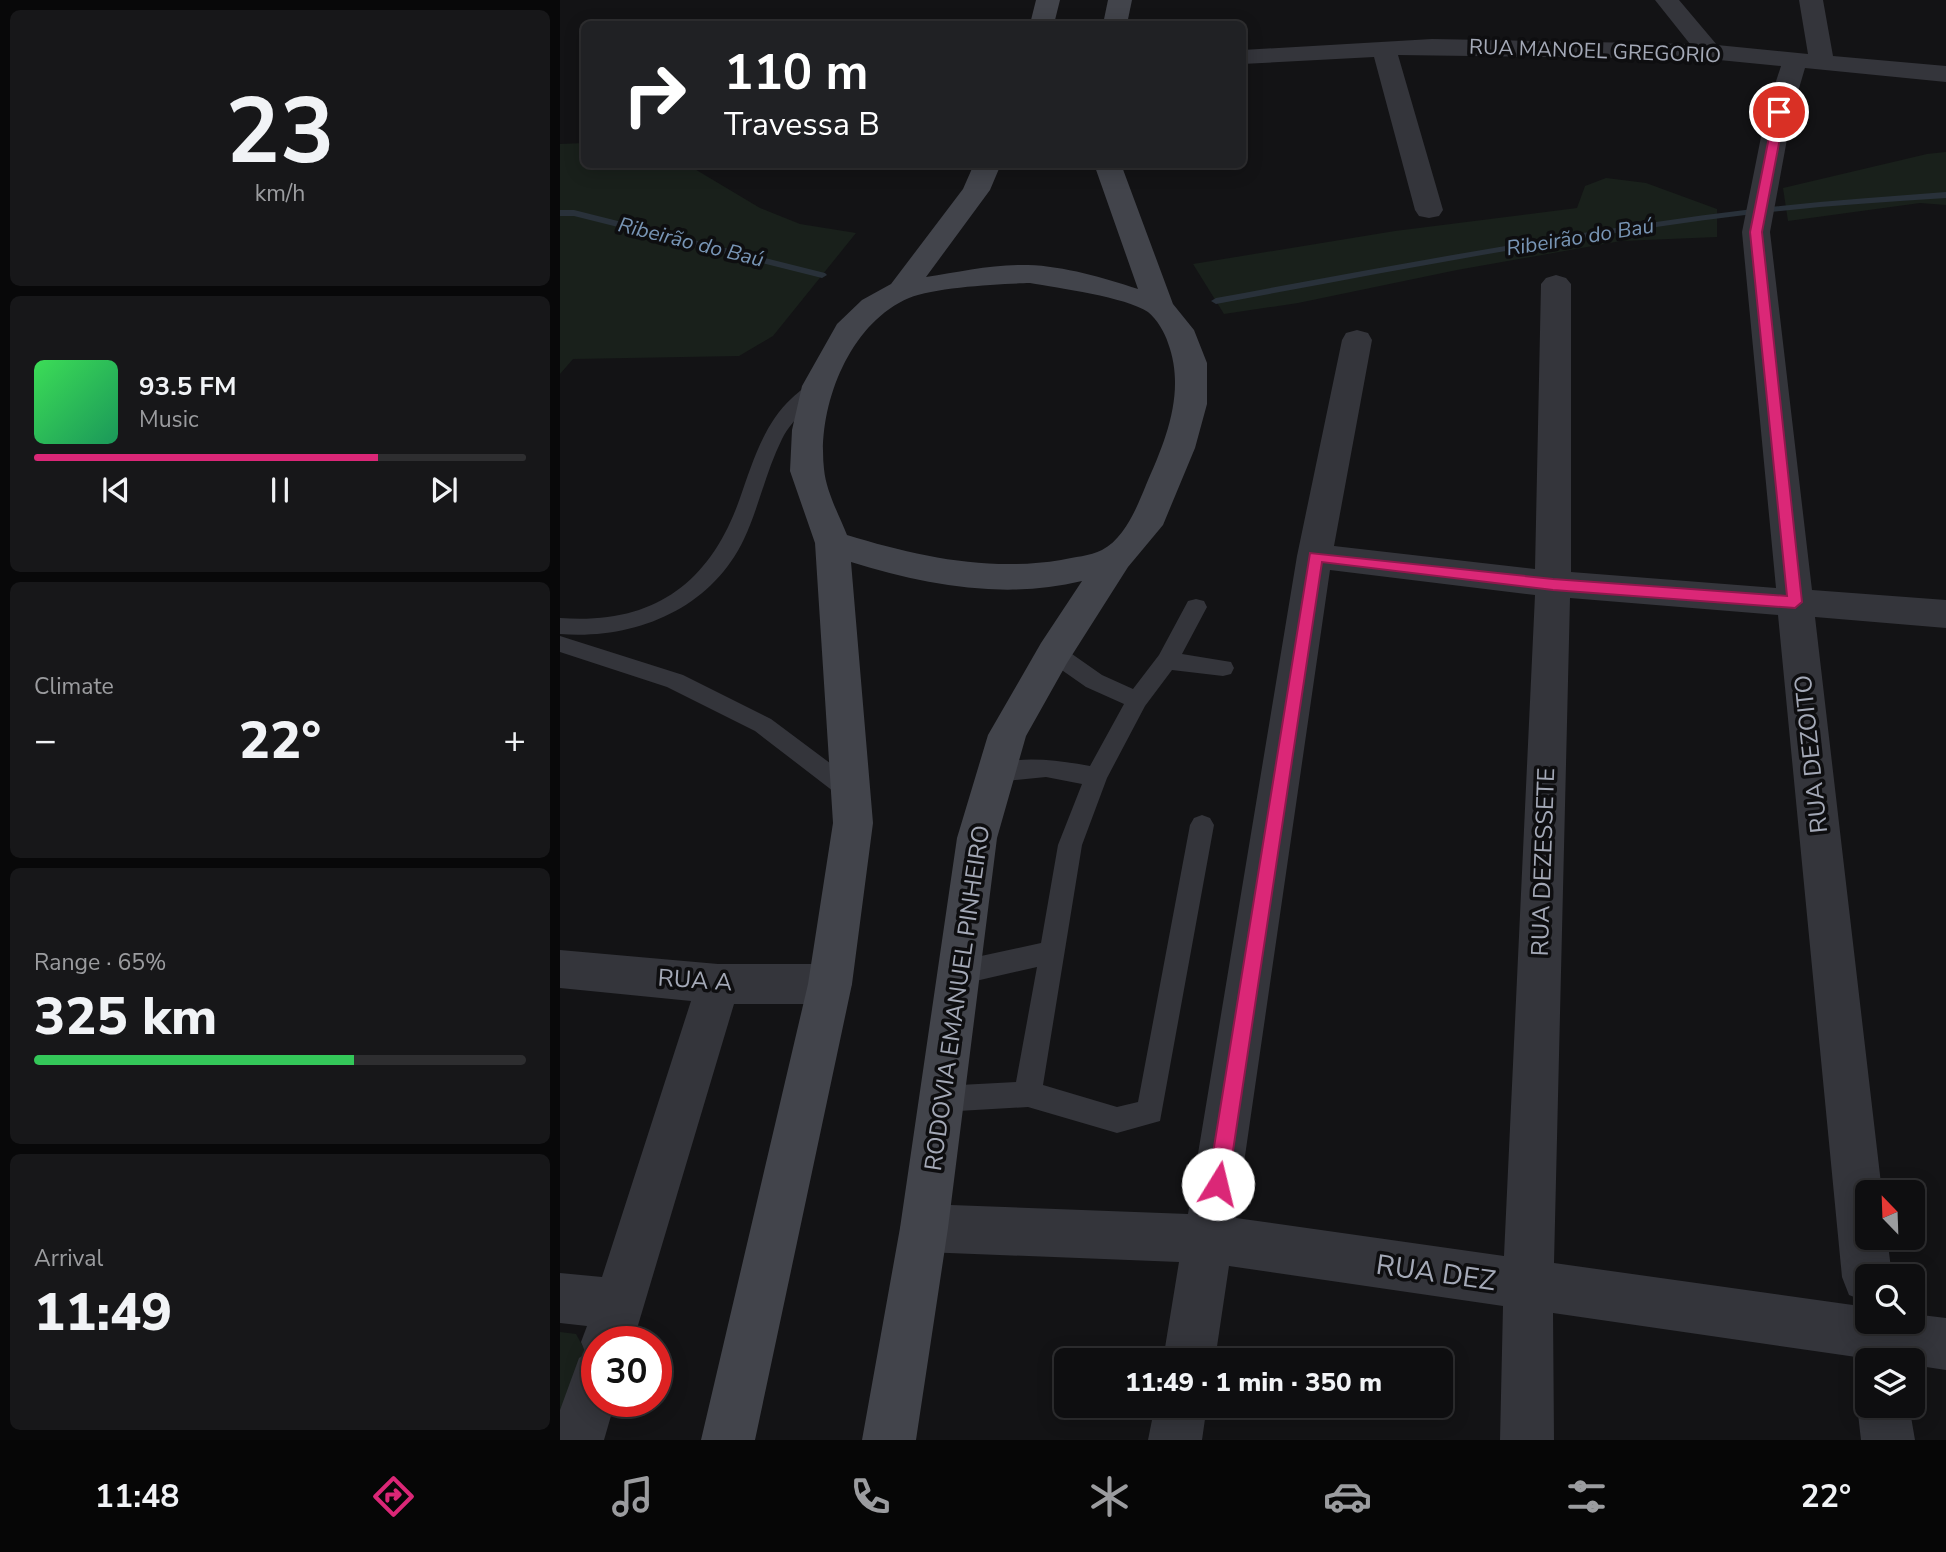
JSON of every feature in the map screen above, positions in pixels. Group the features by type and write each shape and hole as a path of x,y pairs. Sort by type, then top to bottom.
{"main road":[{"path":"1043,21 1048,0"},
{"path":"1116,21 1120,0"},
{"path":"901,290 976,190 986,168"},
{"name":"RODOVIA EMANUEL PINHEIRO","path":"890,1440 925,1228 976,838 1007,735 1054,653 1116,558 1146,525 1179,447 1191,404 1191,363 1179,330 1159,306 1108,168"},
{"path":"728,1440 830,984 853,823 832,543 807,471 808,430 818,386 848,331 873,307 901,290 970,278 1030,274 1101,288 1159,306"},
{"path":"832,543 900,565 980,577 1044,577 1079,572 1116,558"}],"street":[{"path":"1667,0 1709,52"},
{"path":"1811,0 1822,64"},
{"name":"RUA MANOEL GREGORIO","path":"1246,57 1432,46 1709,52 1794,62 1946,74"},
{"path":"1384,49 1429,210"},
{"name":"RUA DEZOITO","path":"1794,62 1779,112 1759,216 1795,602 1866,1264"},
{"name":"RUA DEZESSETE","path":"1527,1440 1528,1286 1553,584 1556,284"},
{"path":"1191,1348 1315,556 1357,340"},
{"path":"1315,556 1553,584 1946,614"},
{"name":"RUA A","path":"560,969 718,984 830,984"},
{"path":"560,1298 613,1323 718,984"},
{"name":"RUA DEZ","path":"925,1228 1209,1239 1874,1339 1946,1344"},
{"path":"577,1440 584,1417"},
{"path":"1175,1440 1179,1418"},
{"path":"1885,1418 1888,1440"}],"lane":[{"path":"560,626 625,622 674,607 716,571 746,515 763,464 788,412 803,395 818,386"},
{"path":"1028,1094 1070,845 1096,777 1137,700 1167,661 1196,607"},
{"path":"560,644 675,681 763,725 850,791"},
{"path":"1054,653 1094,681 1137,700"},
{"path":"1167,661 1223,668"},
{"path":"996,773 1046,768 1096,777"},
{"path":"941,1099 1028,1094 1117,1120 1150,1112 1202,825"},
{"path":"958,973 1051,952"}],"shaded area":[{"path":"581,143 581,168 693,168 760,208 800,224 856,233 773,336 739,356 573,359 560,374 560,144"},
{"path":"1946,152 1946,205 1920,203 1788,221 1783,188 1927,154"},
{"path":"1606,178 1646,183 1717,209 1717,237 1621,241 1457,270 1298,303 1224,314 1193,264 1395,231 1577,208 1585,186"},
{"path":"560,1332 576,1334 581,1343 581,1373 560,1440"}],"waterway":[{"name":"Ribeirão do Baú","path":"1216,301 1488,251 1671,222 1762,210 1946,195"},
{"name":"Ribeirão do Baú","path":"560,213 574,213 822,275"}],"route":[{"path":"1218,1184 1315,556 1553,584 1795,602 1760,292 1756,232 1779,112"}]}
